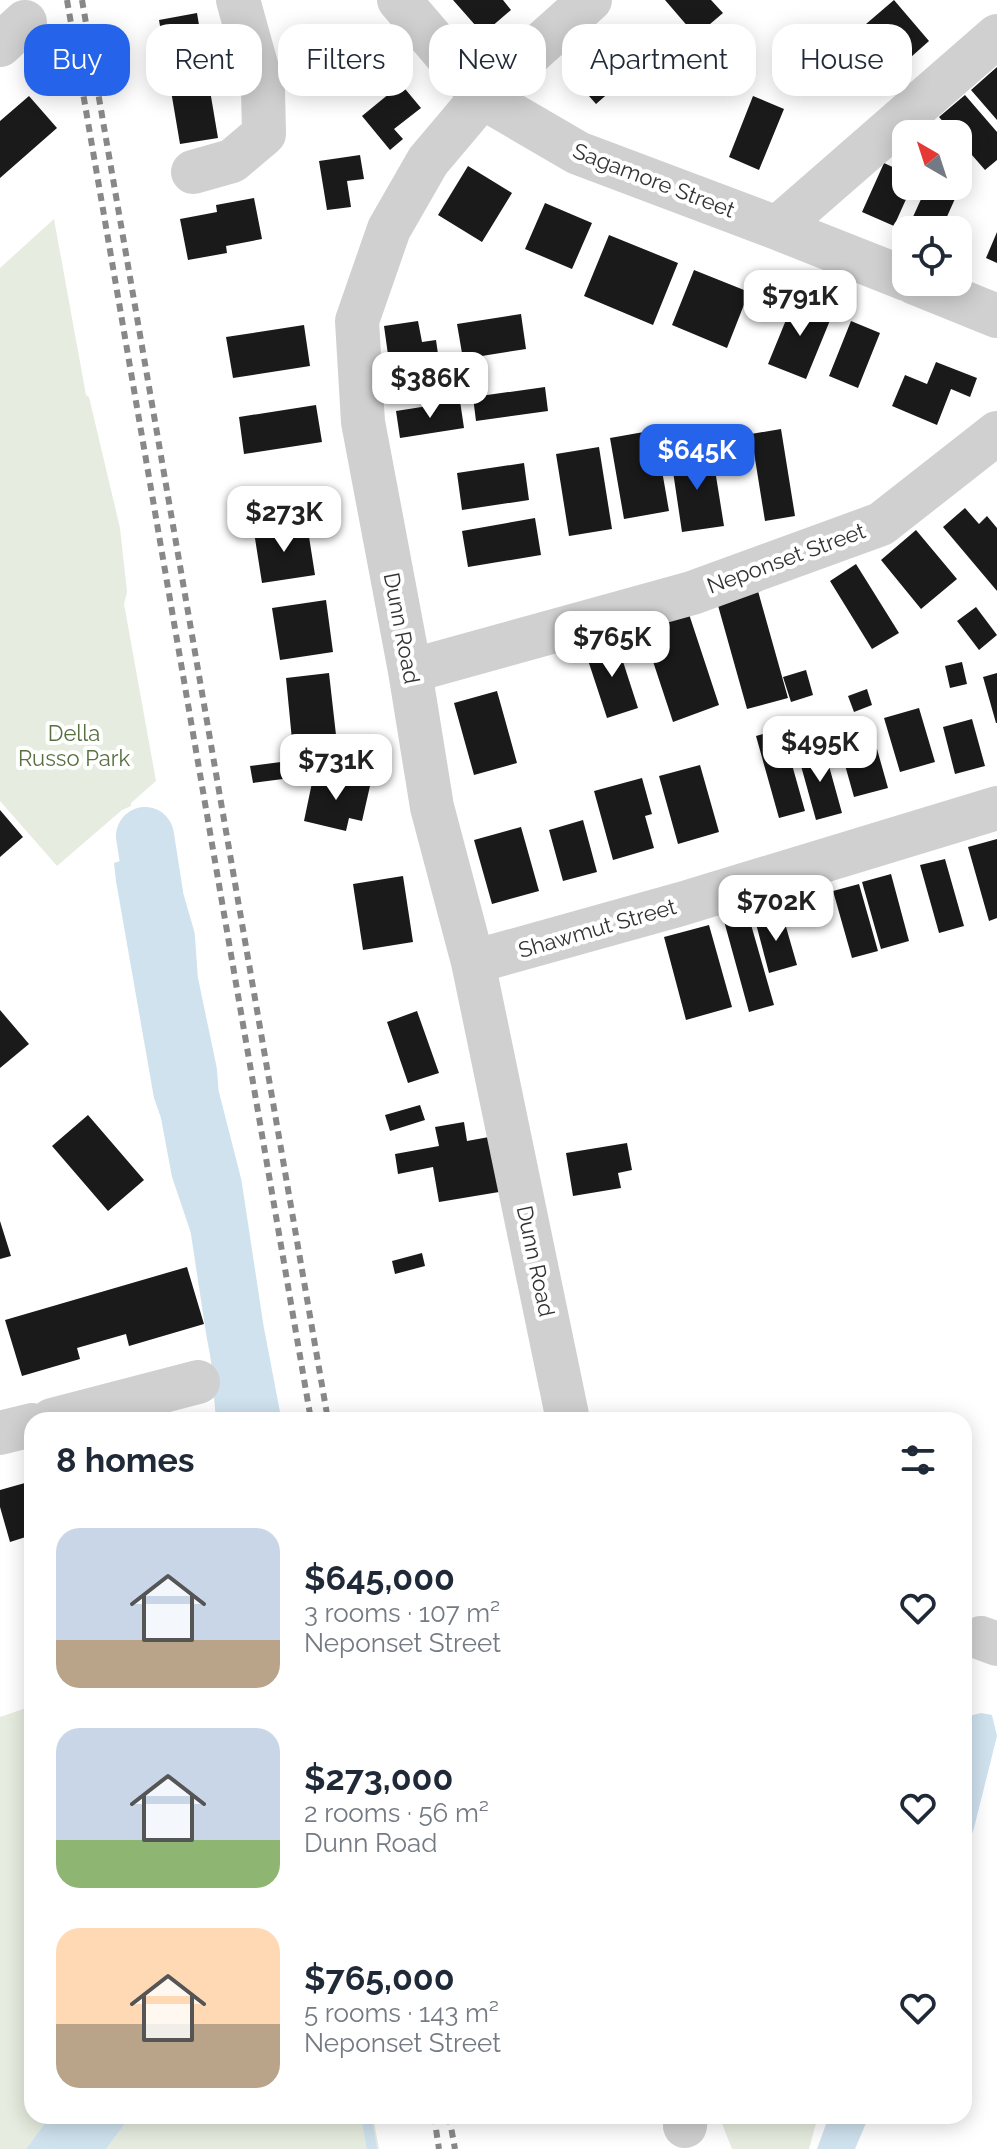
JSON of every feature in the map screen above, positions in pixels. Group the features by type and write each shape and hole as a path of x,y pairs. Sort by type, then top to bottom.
{"street":[{"path":"193,172 232,161 264,134 263,90 238,0"},
{"name":"Sagamore Street","path":"399,0 482,97 578,153 892,273"},
{"name":"Dunn Road","path":"566,1412 473,962 432,807 363,422 357,321 389,229 428,161 482,97 590,0"},
{"path":"777,228 997,36"},
{"path":"948,296 997,316"},
{"name":"Neponset Street","path":"410,671 692,593 881,524 997,433"},
{"name":"Shawmut Street","path":"473,962 681,904 997,808"},
{"path":"83,1412 198,1382"},
{"path":"0,1433 24,1427"}],"green space":[{"name":"Della Russo Park","path":"54,219 86,395 89,397 120,528 127,592 124,604 156,781 131,806 122,810 57,866 0,801 0,268"},
{"path":"24,1709 24,2124 44,2124 26,2149 0,2149 0,1717"},
{"path":"125,2124 374,2124 379,2149 106,2149"},
{"path":"722,2124 816,2124 809,2149 732,2149"}],"water":[{"path":"142,854 160,951 161,975 199,1129 204,1180 253,1412 215,1412 207,1316 192,1236 172,1177 154,1098 114,863"},
{"path":"972,1715 992,1715 997,1736 972,1834"},
{"path":"44,2124 125,2124 106,2149 26,2149"},
{"path":"826,2124 866,2124 855,2149 817,2149"}],"building":[{"path":"453,0 503,0 511,10 495,24 474,24"},
{"path":"665,0 711,0 723,13 710,24 686,24"},
{"path":"894,0 929,41 912,56 912,24 866,24"},
{"path":"197,13 199,24 160,24 159,20"},
{"path":"997,67 997,120 971,90"},
{"path":"965,95 997,132 997,160 985,170 972,155 972,120 942,120 939,117"},
{"path":"29,96 57,128 0,178 0,121"},
{"path":"172,96 211,96 218,138 180,144"},
{"path":"386,96 411,96 421,108 394,129 403,139 390,150 362,116"},
{"path":"589,96 605,96 596,104"},
{"path":"753,96 784,109 759,170 729,157"},
{"path":"360,155 364,179 347,181 351,207 327,210 319,161"},
{"path":"884,163 892,167 892,200 906,200 898,216 892,216 892,225 862,212"},
{"path":"468,166 512,193 482,242 438,215"},
{"path":"254,198 262,239 226,246 227,253 188,260 180,219 217,212 216,205"},
{"path":"921,200 954,200 947,216 913,216"},
{"path":"545,203 592,223 572,269 525,249"},
{"path":"997,232 997,263 986,258"},
{"path":"609,235 678,263 653,325 584,296"},
{"path":"694,270 749,292 727,348 672,325"},
{"path":"795,298 833,313 806,379 768,364"},
{"path":"521,314 526,349 463,359 457,324"},
{"path":"418,321 422,342 436,340 439,361 390,369 384,326"},
{"path":"851,321 880,333 858,388 829,376"},
{"path":"304,325 310,366 233,378 226,337"},
{"path":"936,362 977,378 970,397 951,389 937,425 892,406 905,375 927,384"},
{"path":"463,372 465,385 442,389 440,375"},
{"path":"545,387 548,411 476,421 473,397"},
{"path":"460,401 464,428 400,438 396,411"},
{"path":"316,405 322,442 244,454 239,417"},
{"path":"781,429 795,516 765,521 751,434"},
{"path":"655,430 669,511 624,519 610,438"},
{"path":"599,447 612,529 569,536 556,454"},
{"path":"712,451 724,526 682,532 671,458"},
{"path":"524,463 529,500 462,510 457,473"},
{"path":"965,508 979,524 987,516 997,528 997,591 943,527"},
{"path":"535,518 541,555 468,567 462,531"},
{"path":"307,524 315,575 262,583 254,532"},
{"path":"916,530 957,579 921,609 881,560"},
{"path":"856,564 899,633 872,649 830,581"},
{"path":"758,591 788,698 747,709 717,602"},
{"path":"326,600 333,652 280,660 272,608"},
{"path":"976,607 997,635 979,650 957,621"},
{"path":"687,608 719,705 673,722 641,625"},
{"path":"616,640 638,708 607,718 585,651"},
{"path":"962,662 967,684 950,688 945,666"},
{"path":"806,670 813,695 791,702 783,677"},
{"path":"329,673 336,735 292,740 286,678"},
{"path":"997,673 997,723 996,723 983,677"},
{"path":"867,689 872,705 854,712 848,696"},
{"path":"497,691 517,763 474,775 454,703"},
{"path":"919,708 935,762 900,772 884,718"},
{"path":"972,719 985,766 955,774 943,727"},
{"path":"782,729 805,811 779,818 756,736"},
{"path":"824,748 842,813 816,820 798,755"},
{"path":"877,749 888,788 854,797 843,758"},
{"path":"281,762 283,779 253,783 250,766"},
{"path":"700,765 719,832 678,844 659,776"},
{"path":"314,773 370,786 362,821 349,818 346,831 304,821"},
{"path":"642,778 652,814 645,816 654,848 613,860 594,791"},
{"path":"0,810 23,837 0,857"},
{"path":"583,820 597,872 563,881 549,830"},
{"path":"521,827 539,891 492,904 474,840"},
{"path":"997,839 997,918 989,921 968,847"},
{"path":"945,859 964,926 939,933 920,865"},
{"path":"891,874 909,941 881,949 862,882"},
{"path":"403,876 413,942 363,950 353,884"},
{"path":"859,884 878,951 852,958 833,891"},
{"path":"782,913 797,965 769,973 755,920"},
{"path":"748,914 774,1005 749,1012 724,921"},
{"path":"709,925 732,1007 686,1020 664,937"},
{"path":"0,1010 29,1044 0,1068"},
{"path":"417,1011 439,1073 408,1083 387,1022"},
{"path":"420,1105 425,1120 390,1131 385,1115"},
{"path":"88,1115 144,1180 108,1211 52,1146"},
{"path":"464,1122 467,1141 489,1137 499,1192 439,1202 433,1167 398,1174 395,1154 439,1146 435,1127"},
{"path":"627,1143 632,1170 618,1173 621,1188 573,1196 566,1153"},
{"path":"0,1221 11,1256 0,1259"},
{"path":"422,1253 425,1266 395,1274 392,1261"},
{"path":"187,1267 204,1324 129,1346 126,1334 77,1348 80,1359 22,1376 5,1320"},
{"path":"24,1483 24,1538 10,1542 0,1507 0,1490"}],"waterway":[{"path":"145,836 155,900 166,938 169,981 190,1096 213,1186 250,1412"},
{"path":"367,2124 372,2149"}],"railway":[{"path":"67,0 310,1412"},
{"path":"82,0 327,1412"},
{"path":"435,2124 439,2149"},
{"path":"450,2124 455,2149"}]}
